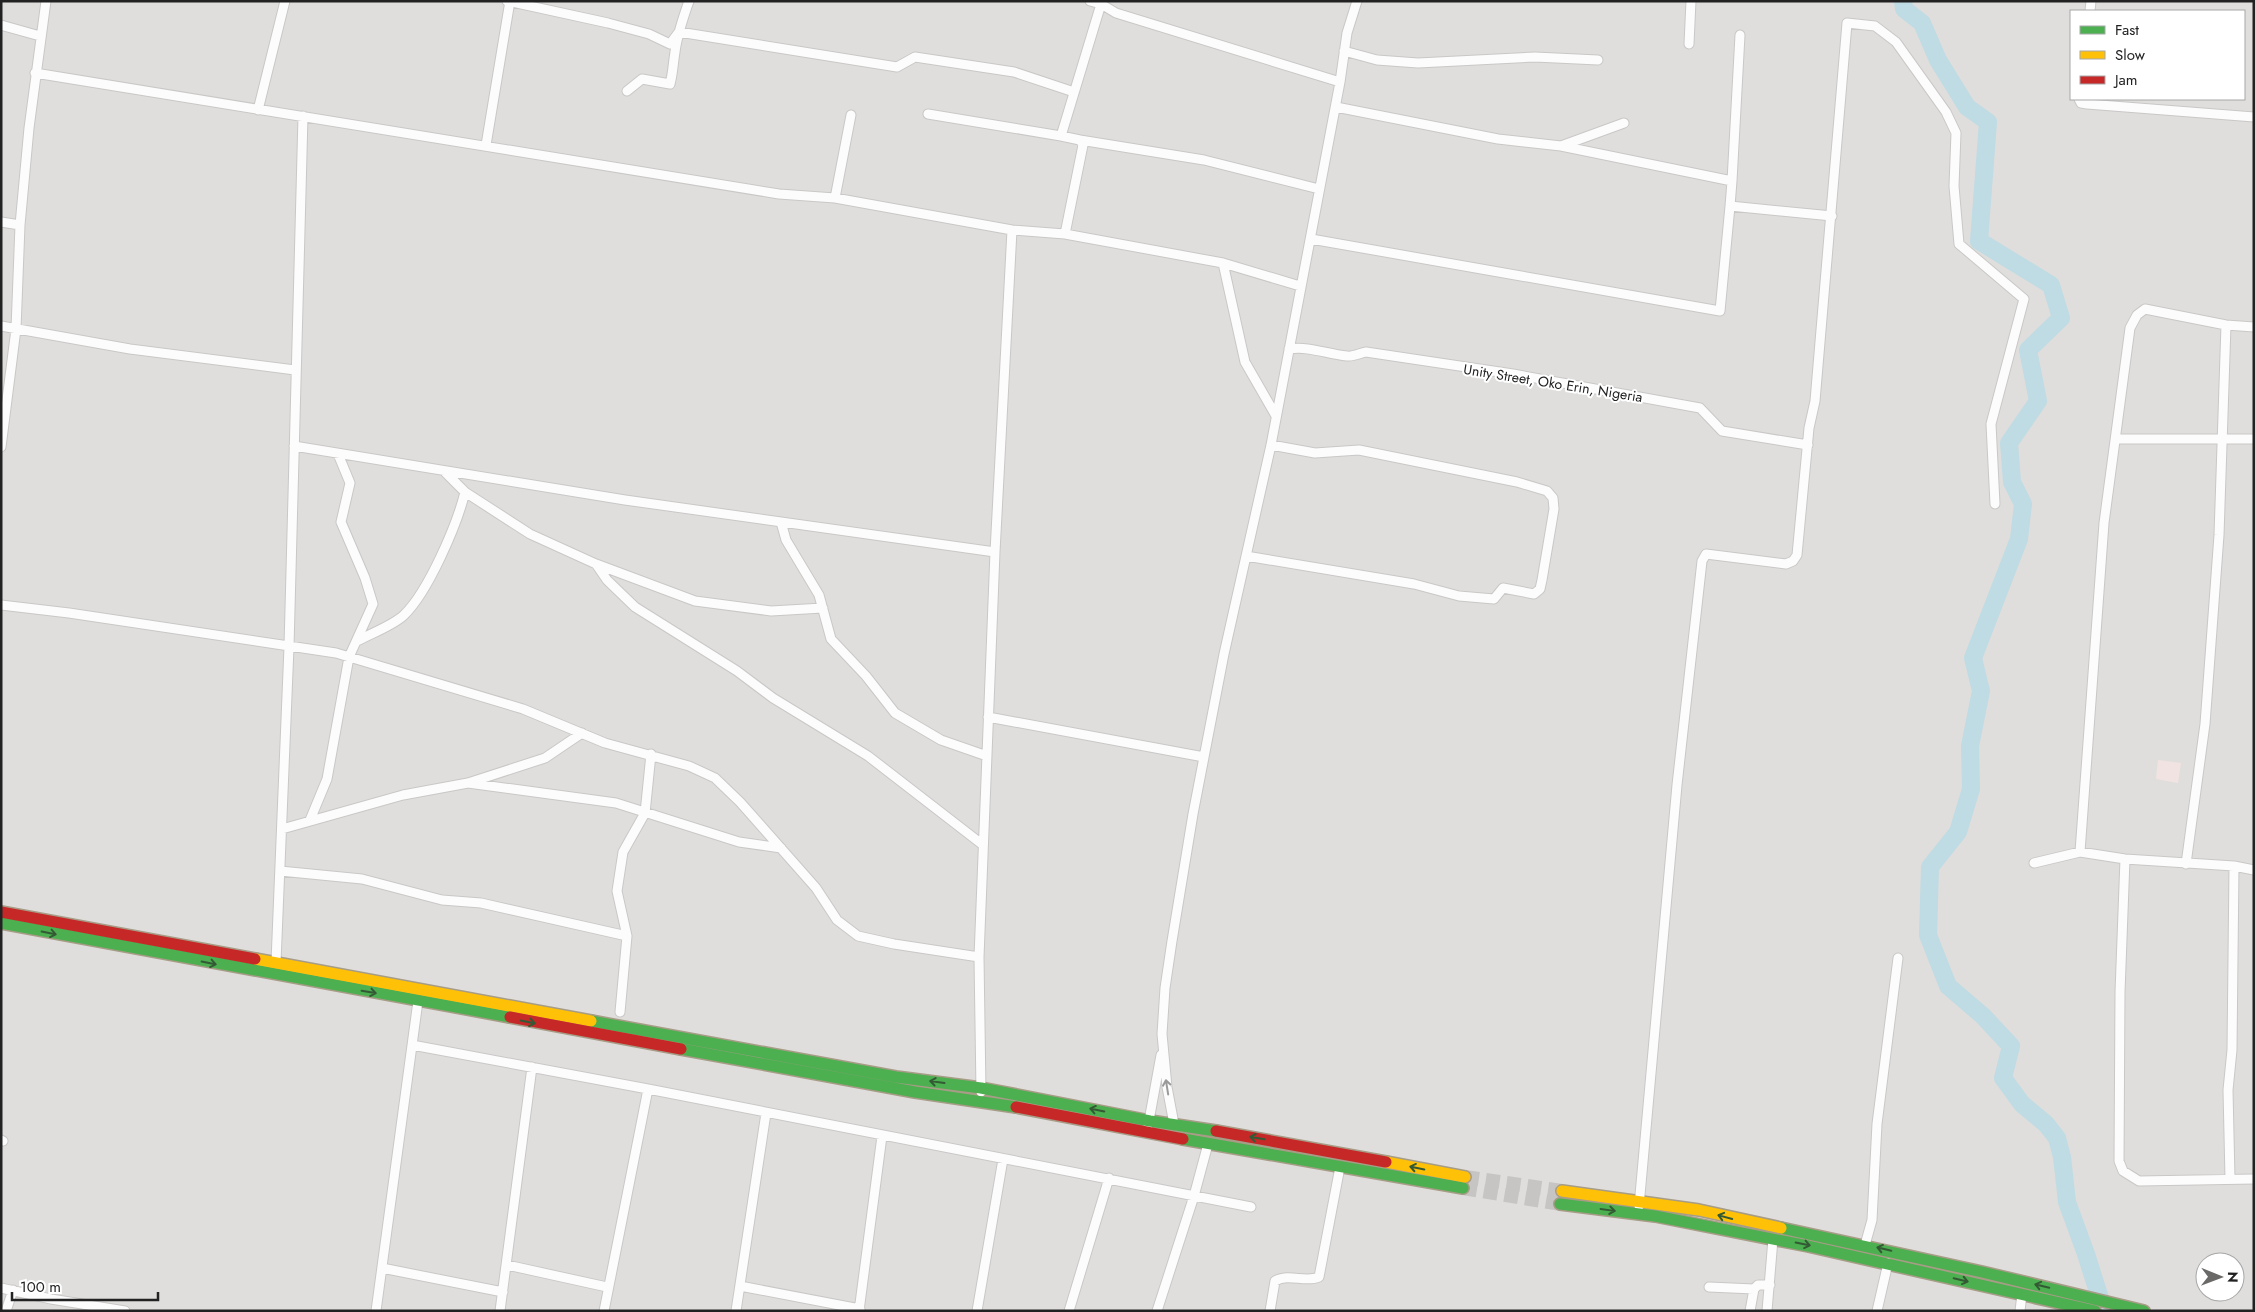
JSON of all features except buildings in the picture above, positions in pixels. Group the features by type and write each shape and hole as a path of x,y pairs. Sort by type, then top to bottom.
{"main road":[{"path":"1,912 896,1076 1147,1133 1463,1188"},
{"path":"1,924 850,1081 915,1092 981,1094 1296,1144 1465,1176"},
{"path":"1562,1191 1700,1210 1865,1245 2144,1311"},
{"path":"1560,1204 1637,1214 1773,1239 1888,1262 2094,1310"}],"street":[{"path":"1,447 16,329 20,224 40,36 46,1"},
{"path":"258,110 285,1"},
{"path":"627,92 642,79 670,84 674,70 674,55 679,32 689,1"},
{"path":"1090,1 1104,3 1116,13 1340,82"},
{"path":"1174,1124 1163,1050 1165,988 1204,757 1224,654 1271,444 1300,286 1312,239 1319,189 1336,107 1347,33 1358,1"},
{"path":"1689,44 1691,1"},
{"path":"486,145 509,2 608,22 649,34 670,44 679,32"},
{"path":"1061,136 1104,3"},
{"path":"1637,1214 1677,785 1702,561 1706,554 1767,560 1786,564 1793,561 1797,555 1800,541 1808,445 1815,401 1847,23 1876,26 1896,42 1946,112 1956,133 1954,186 1959,244 2024,299 1990,424 1995,504"},
{"path":"1,25 40,36"},
{"path":"679,32 898,67 916,57 1014,72 1074,92"},
{"path":"1312,239 1720,311 1732,181 1740,35"},
{"path":"1344,52 1377,60 1418,63 1535,57 1598,60"},
{"path":"36,73 779,194 835,198 1012,230 1065,234 1223,264 1300,286"},
{"path":"2080,100 2081,103 2086,104 2254,117"},
{"path":"1336,107 1498,139 1561,146 1732,181"},
{"path":"928,114 1204,160 1319,189"},
{"path":"835,198 851,115"},
{"path":"276,962 289,647 303,116"},
{"path":"1561,146 1624,123"},
{"path":"1065,234 1082,145 1080,140"},
{"path":"1730,206 1832,216"},
{"path":"1,222 20,224"},
{"path":"981,1094 979,957 983,845 994,552 1012,230"},
{"path":"1223,264 1245,362 1276,416"},
{"path":"2080,852 2103,532 2130,328 2137,316 2145,309 2226,325 2254,327"},
{"path":"2186,864 2204,724 2220,535 2221,439 2226,325"},
{"path":"1,326 146,352 295,370"},
{"name":"Unity Street, Oko Erin, Nigeria","path":"1289,349 1302,347 1317,349 1348,357 1366,352 1522,375 1700,408 1722,430 1808,445"},
{"path":"2116,439 2254,439"},
{"path":"1246,556 1414,584 1459,596 1494,599 1503,588 1534,594 1538,592 1542,580 1554,509 1553,498 1548,491 1517,482 1359,450 1315,453 1271,444"},
{"path":"294,446 445,472 994,552"},
{"path":"310,820 326,779 349,657 373,604 366,578 341,522 350,483 338,454"},
{"path":"445,472 465,492 530,534 596,564 695,601 771,611 823,608"},
{"path":"357,641 403,616 415,600 446,545 465,492"},
{"path":"782,522 786,540 819,595 831,639 866,676 895,713 941,740 987,756"},
{"path":"596,564 608,580 634,607 737,671 773,698 868,756 983,845"},
{"path":"1,605 69,613 349,657 523,708 605,743 651,754 689,766 715,778 816,888 837,920 858,936 894,944 979,957"},
{"path":"988,717 1204,757"},
{"path":"282,829 403,795 468,783 545,758 582,733"},
{"path":"620,1012 627,936 617,891 623,852 644,813 651,754"},
{"path":"468,783 616,803 739,842 781,848"},
{"path":"2034,863 2080,852 2126,859 2234,866 2254,870"},
{"path":"2126,859 2120,992 2119,1161 2123,1171 2139,1181 2254,1179"},
{"path":"2230,1179 2228,1099 2232,1050 2234,866"},
{"path":"280,871 362,879 442,900 481,903 627,936"},
{"path":"1865,1245 1872,1220 1877,1124 1898,958"},
{"path":"376,1311 418,1001"},
{"path":"412,1045 1109,1178 1251,1207"},
{"path":"1147,1133 1156,1078 1163,1050"},
{"path":"500,1311 532,1067"},
{"path":"604,1311 607,1287 648,1089"},
{"path":"736,1311 766,1113"},
{"path":"740,1286 860,1310 882,1136"},
{"path":"1157,1311 1194,1196 1208,1144"},
{"path":"977,1311 1003,1159"},
{"path":"1270,1311 1275,1281 1281,1277 1312,1280 1319,1277 1340,1167"},
{"path":"1069,1311 1109,1178"},
{"path":"1767,1311 1773,1239"},
{"path":"1877,1311 1888,1262"},
{"path":"507,1265 607,1287"},
{"path":"382,1268 503,1292"},
{"path":"1750,1311 1754,1289 1758,1285 1770,1285"},
{"path":"1709,1287 1754,1289"},
{"path":"1,1288 125,1311"},
{"path":"6,1311 13,1290"},
{"path":"2020,1311 2022,1294"}],"shaded area":[{"path":"1,1 2254,1 2254,1311 1,1311"},
{"path":"2158,760 2181,763 2178,783 2156,779"}],"waterway":[{"path":"1903,1 1904,9 1922,23 1938,60 1967,107 1988,122 1979,241 2051,285 2061,318 2028,350 2038,401 2009,443 2012,482 2023,504 2019,539 1973,658 1981,691 1970,746 1971,789 1958,832 1930,867 1928,935 1948,986 1983,1016 2011,1046 2003,1078 2022,1104 2046,1124 2057,1138 2062,1157 2067,1202 2104,1311"}],"tunnel":[{"path":"1465,1177 1562,1191"},
{"path":"1463,1188 1560,1204"}],"traffic: fast":[{"path":"1,923 510,1017"},
{"path":"591,1021 896,1077 981,1088 1150,1121 1216,1131"},
{"path":"681,1049 915,1092 1016,1107"},
{"path":"1183,1139 1463,1188"},
{"path":"1560,1204 1655,1216 1808,1246 2095,1311"},
{"path":"1781,1228 1982,1272 2144,1311"}],"traffic: slow":[{"path":"255,959 591,1021"},
{"path":"1386,1162 1465,1177"},
{"path":"1562,1191 1699,1210 1781,1228"}],"traffic: jam":[{"path":"1,912 255,959"},
{"path":"510,1017 681,1049"},
{"path":"1016,1107 1183,1139"},
{"path":"1216,1131 1386,1162"}]}
